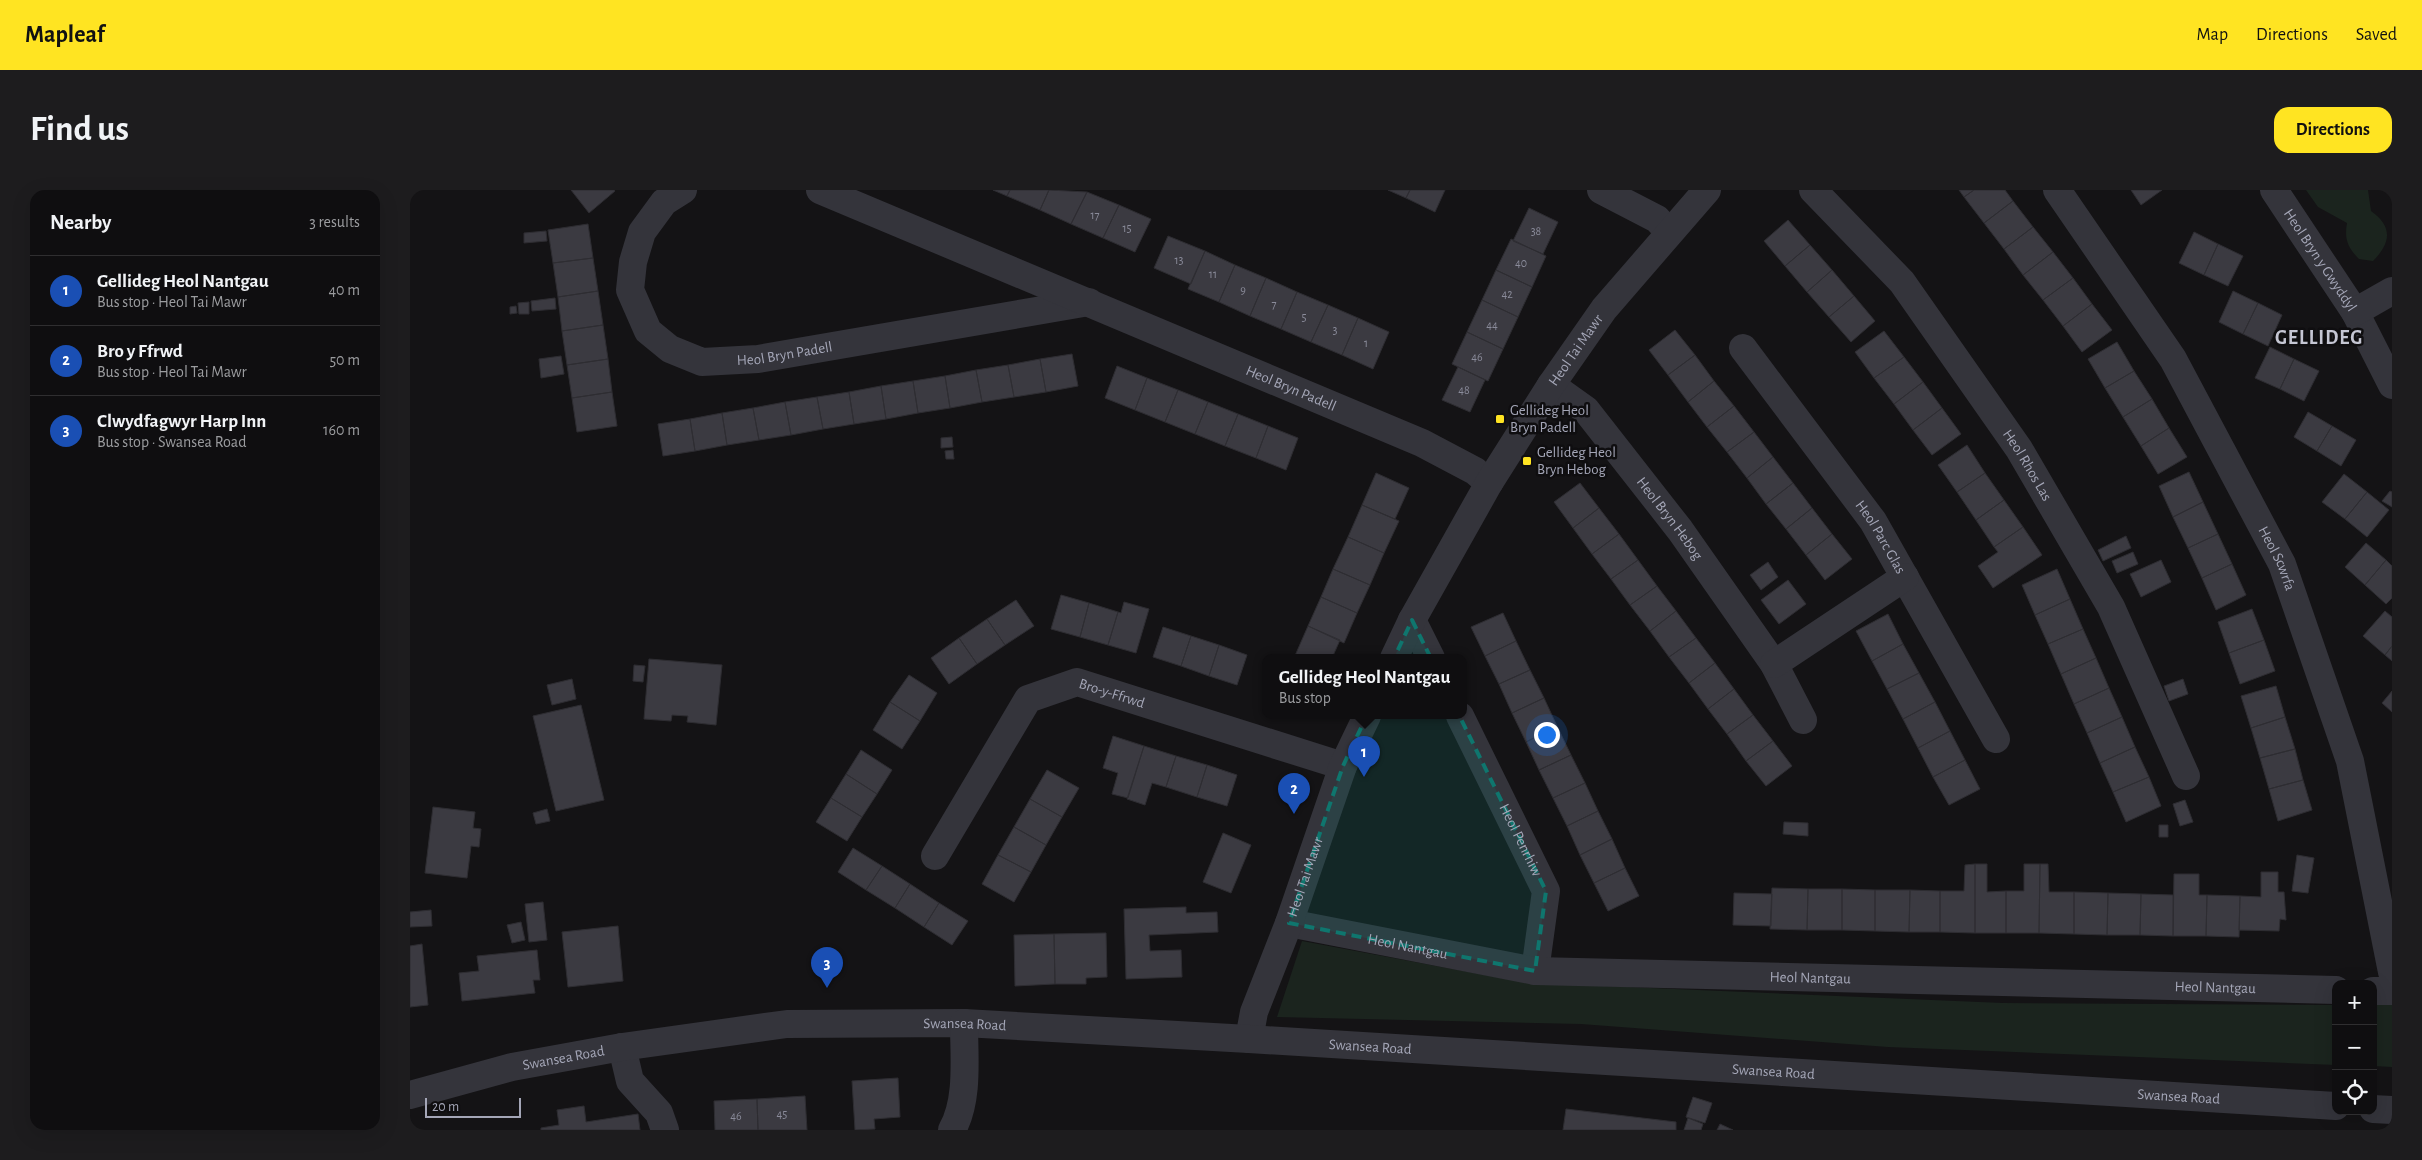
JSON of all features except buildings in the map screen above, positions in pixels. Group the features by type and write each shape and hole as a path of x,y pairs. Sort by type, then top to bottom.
{"street":[{"name":"Heol Bryn Padell","path":"683,190 664,202 642,232 633,262 630,290 648,331 670,349 702,362 758,360 1090,302"},
{"name":"Heol Bryn Padell","path":"820,190 1422,443 1475,471 1490,483"},
{"path":"1602,190 1657,219 1669,232"},
{"name":"Heol Tai Mawr","path":"1396,654 1412,620 1490,483 1551,385 1604,309 1706,190"},
{"name":"Heol Rhos Las","path":"1813,190 1902,282 2019,449 2111,606 2186,776"},
{"name":"Heol Scwrfa","path":"2057,190 2173,359 2282,564 2350,761 2392,972"},
{"name":"Heol Bryn y Gwyddyl","path":"2274,190 2356,312 2392,384"},
{"path":"2356,312 2392,291"},
{"name":"Heol Parc Glas","path":"1743,348 1873,521 1996,739"},
{"name":"Heol Bryn Hebog","path":"1551,385 1586,410 1680,530 1774,664 1803,720"},
{"path":"1774,664 1905,577"},
{"path":"1412,620 1429,654"},
{"name":"Bro-y-Ffrwd","path":"935,856 1028,699 1077,682 1343,766"},
{"name":"Heol Tai Mawr","path":"1249,1039 1254,1012 1289,923 1343,766 1366,719"},
{"name":"Heol Penrhiw","path":"1461,719 1546,891 1535,971"},
{"name":"Heol Nantgau","path":"1289,923 1535,971 2332,990"},
{"path":"2377,991 2392,991"},
{"path":"952,1130 959,1117 963,1091 964,1023"},
{"name":"Swansea Road","path":"410,1094 512,1067 622,1047 787,1024 964,1023 2332,1106"},
{"path":"622,1047 630,1081 659,1114 665,1130"},
{"path":"2377,1109 2392,1110"}],"highlighted area":[{"path":"1412,620 1546,891 1535,971 1289,923 1343,766"}],"shaded area":[{"path":"2306,190 2368,190 2371,211 2383,222 2387,234 2384,247 2373,261 2359,259 2348,243 2346,234 2347,223 2318,207"},
{"path":"1302,941 1517,981 1558,984 2003,1003 2332,1005 2332,1065 1888,1047 1581,1024 1277,1017"},
{"path":"2377,1005 2392,1005 2392,1067 2377,1066"}],"place":[{"name":"Gellideg Heol Bryn Padell","path":"1500,419"},
{"name":"Gellideg Heol Bryn Hebog","path":"1527,461"},
{"name":"Gellideg Heol Nantgau","path":"1364,777"},
{"name":"Bro y Ffrwd","path":"1294,814"},
{"name":"Clwydfagwyr Harp Inn","path":"827,988"}],"district":[{"name":"GELLIDEG","path":"2319,338"}]}
